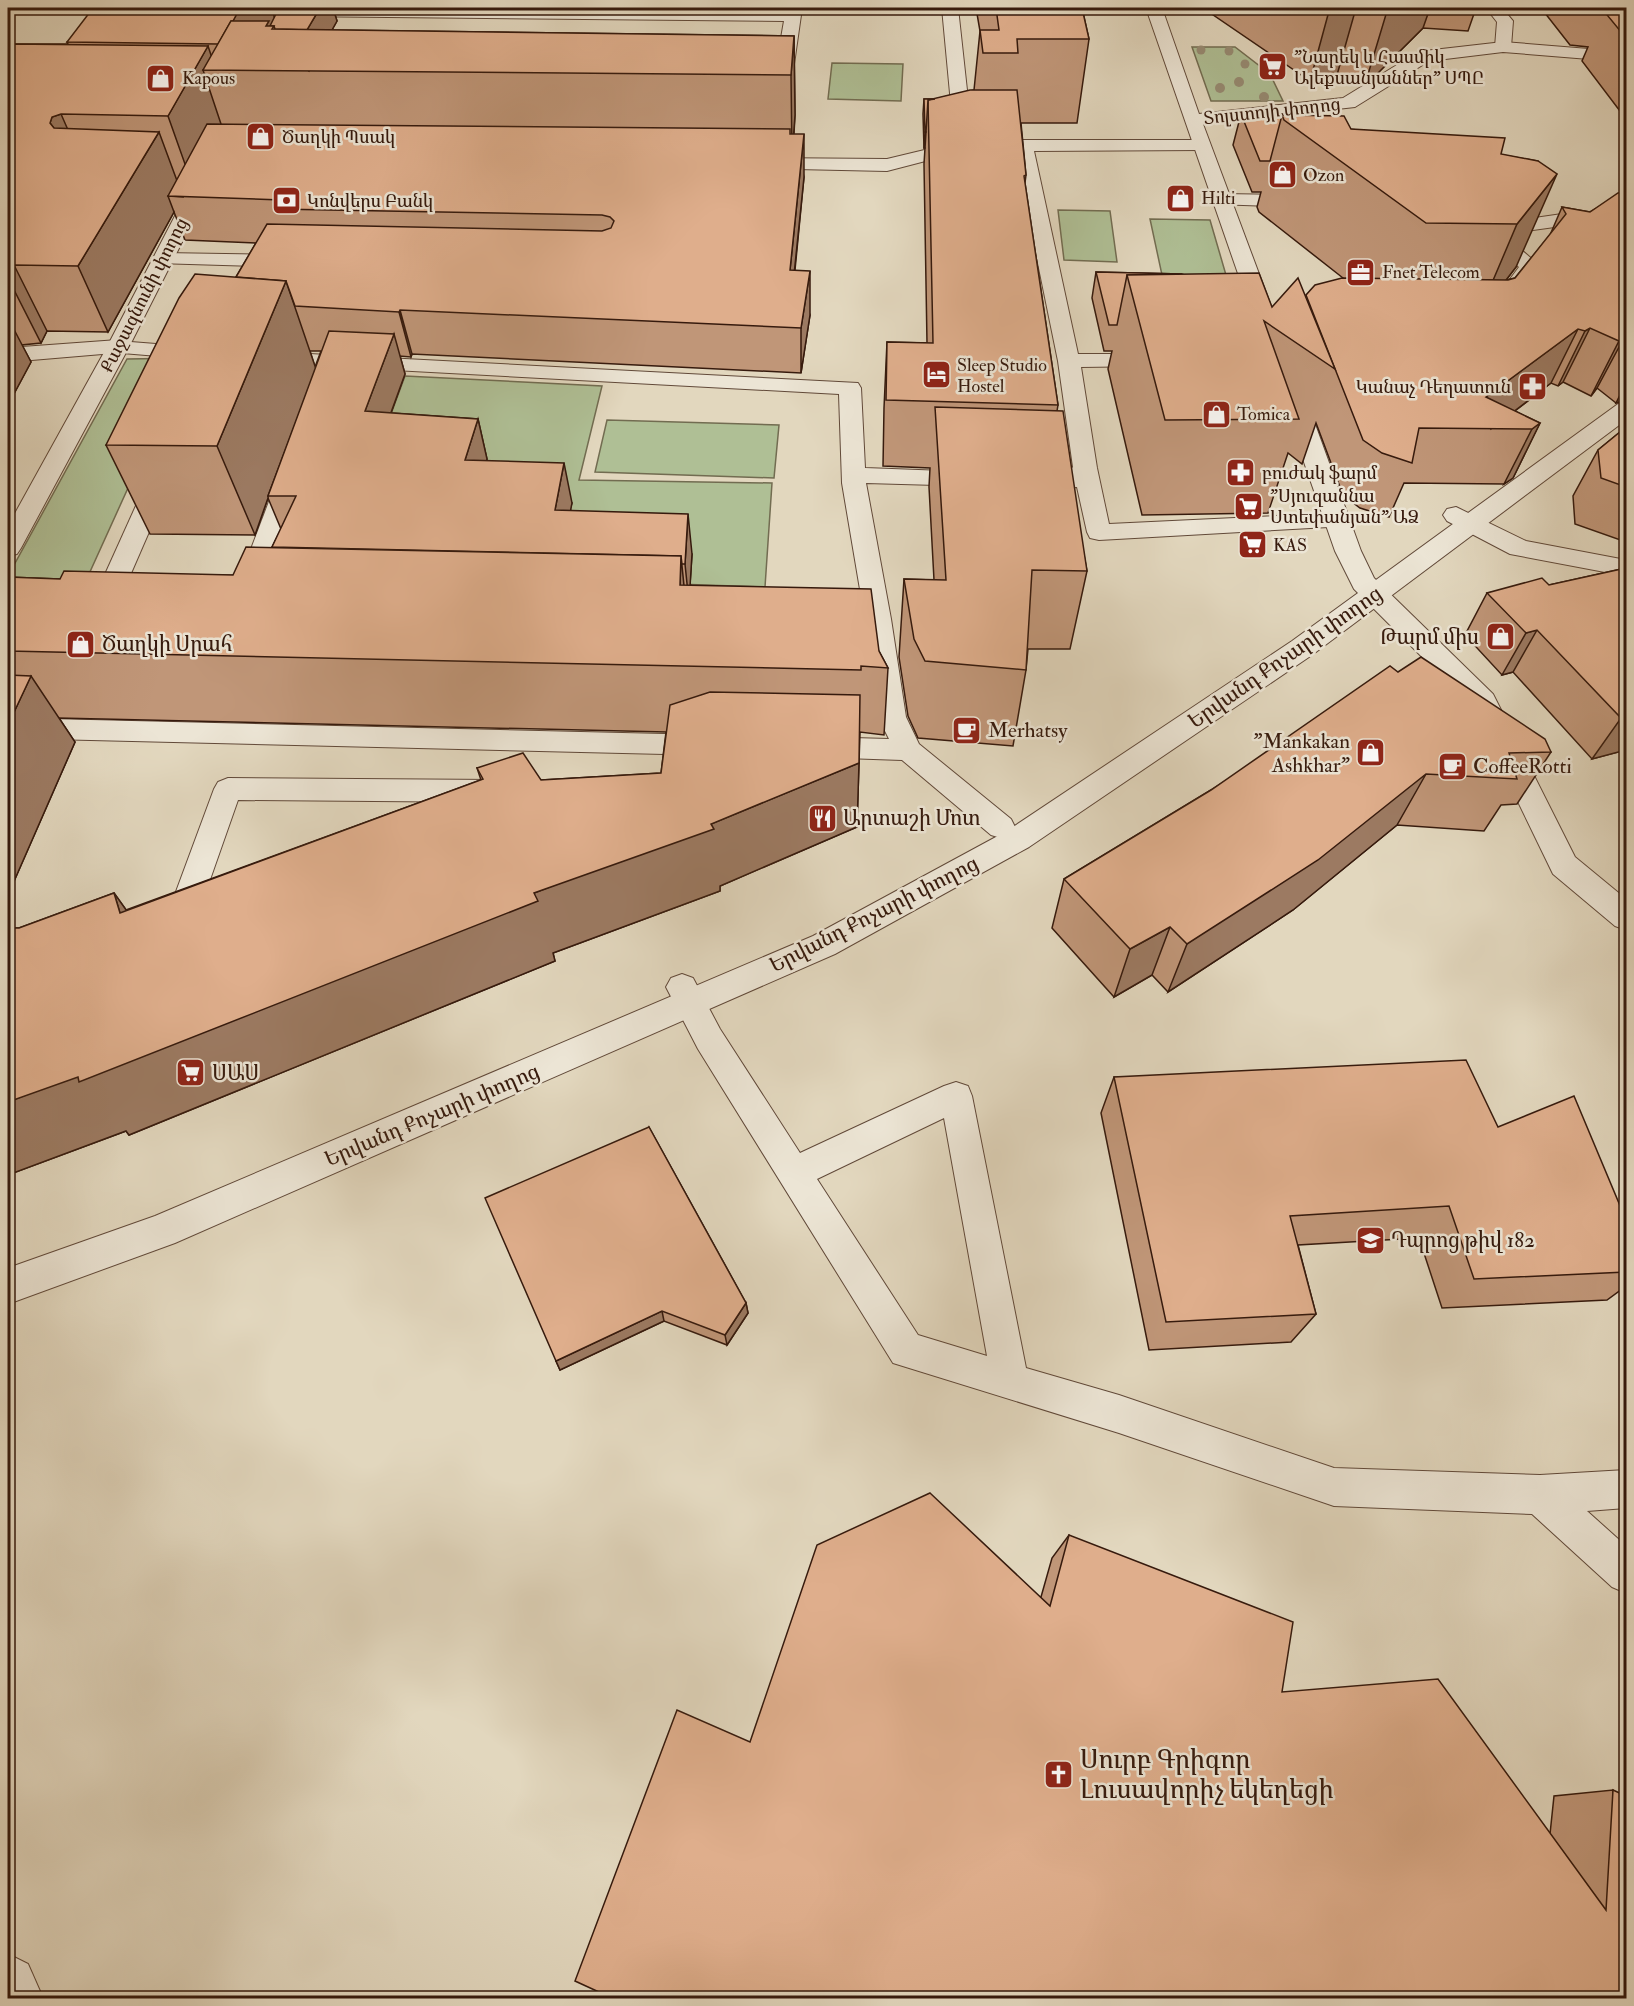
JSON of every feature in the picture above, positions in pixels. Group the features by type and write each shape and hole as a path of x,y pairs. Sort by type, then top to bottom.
{"street":[{"path":"1154,8 1221,201 1272,327"},
{"path":"279,31 291,9"},
{"name":"Տոլստոյի փողոց","path":"1192,120 1348,103 1424,56 1503,47 1626,57"},
{"name":"Քաջազնունի փողոց","path":"8,548 118,347 209,169"},
{"path":"8,355 118,347"},
{"path":"1287,380 1338,521 1369,589 1483,701 1564,865 1626,917"},
{"name":"Երվանդ Քոչարի փողոց","path":"8,1266 154,1214 686,995 824,945 1018,840 1302,648 1369,589 1464,518 1626,389"},
{"name":"Երվանդ Քոչարի փողոց","path":"1464,518 1626,409"},
{"path":"1464,518 1519,548 1626,568"},
{"name":"Երվանդ Քոչարի փողոց","path":"8,1286 162,1231 686,995 810,931 1000,827 1287,639 1369,589"}],"lane":[{"path":"951,8 964,146"},
{"path":"1494,8 1505,21 1503,47"},
{"path":"291,9 793,12 782,88 772,92"},
{"path":"741,164 887,165 964,146 1201,144"},
{"path":"1023,145 1070,361 1085,468 1099,532 1338,521"},
{"path":"176,188 199,189"},
{"path":"1221,201 1317,201"},
{"path":"1491,317 1530,266 1478,225 1626,216"},
{"path":"163,259 303,262"},
{"path":"118,347 216,354 209,369"},
{"path":"250,356 850,388 853,475 867,619 892,717 908,750 1000,827"},
{"path":"1070,361 1174,359"},
{"path":"324,383 332,361"},
{"path":"248,604 300,449"},
{"path":"106,601 171,454"},
{"path":"853,475 1073,481 1085,468"},
{"path":"8,728 521,771"},
{"path":"236,900 204,913 189,897 228,789 521,771 731,745"},
{"path":"790,747 908,750"},
{"path":"435,818 521,771"},
{"path":"686,995 709,1039 906,1350 1119,1414 1334,1487 1540,1496 1626,1490"},
{"path":"794,1173 956,1096 1010,1381"},
{"path":"1540,1496 1626,1573"},
{"path":"8,1977 12,1980 20,1998"}],"green space":[{"path":"1192,47 1235,47 1270,74 1283,101 1211,101"},
{"path":"832,63 903,64 901,101 828,99"},
{"path":"1058,210 1110,211 1117,262 1064,260"},
{"path":"1150,219 1210,220 1226,275 1162,275"},
{"path":"187,358 79,596 8,595 8,576 127,359"},
{"path":"405,376 602,386 579,480 772,483 765,587 558,580 377,452"},
{"path":"607,420 779,425 774,478 595,472"}],"building":[{"path":"93,8 240,8 218,44 67,42"},
{"path":"279,8 320,8 307,30 275,29 274,26 270,26"},
{"path":"996,8 1082,8 1089,39 1017,39 1018,53 983,53 980,30 999,30"},
{"path":"1324,8 1345,8 1329,11"},
{"path":"1369,8 1394,8 1387,11"},
{"path":"1603,10 1626,12 1626,38"},
{"path":"231,21 269,21 266,26 274,26 272,29 794,36 791,75 203,70"},
{"path":"8,44 208,46 168,116 61,114 52,117 50,123 54,128 159,132 78,266 14,265 8,277"},
{"path":"970,90 1017,90 1026,175 1024,176 1058,405 886,400 887,342 933,343 928,100"},
{"path":"924,99 935,99 928,100 926,132 925,132"},
{"path":"1241,114 1297,114 1298,116 1282,115 1270,161 1260,161"},
{"path":"1282,115 1344,116 1351,129 1505,138 1501,154 1538,161 1557,174 1517,224 1426,223 1284,120"},
{"path":"207,124 790,129 790,134 804,134 790,270 810,271 801,328 295,306 286,281 236,277 267,224 602,231 611,228 614,221 602,215 276,209 281,200 168,196"},
{"path":"1626,191 1626,334 1619,341 1590,328 1585,331 1578,329 1486,397 1540,423 1532,429 1419,428 1412,463 1382,453 1363,440 1306,295 1315,285 1342,278 1508,280 1515,278 1566,214 1562,207 1590,212 1618,193"},
{"path":"1096,272 1182,274 1127,275 1117,325 1109,325"},
{"path":"1259,273 1272,307 1298,278 1335,369 1264,321 1299,419 1165,420 1127,275"},
{"path":"195,274 286,281 217,446 106,445 179,298"},
{"path":"329,331 394,334 365,411 478,419 465,460 564,463 555,510 688,514 685,564 682,564 681,556 272,547 296,496 268,496"},
{"path":"935,407 1063,411 1087,571 1032,570 1026,670 925,661 914,639 904,579 946,580"},
{"path":"1626,427 1626,487 1601,478 1598,450"},
{"path":"246,547 681,556 680,585 871,589 879,651 888,668 861,666 861,670 8,651 8,577 60,579 64,571 233,575"},
{"path":"1626,568 1626,716 1621,718 1537,630 1526,633 1487,593 1542,578 1549,585"},
{"path":"1421,657 1545,739 1551,752 1509,753 1517,779 1426,774 1318,860 1187,944 1170,927 1130,949 1064,879 1211,790 1390,666 1398,672"},
{"path":"8,675 31,676 8,725"},
{"path":"710,692 860,695 859,763 711,824 714,829 534,893 538,901 79,1082 78,1077 8,1102 8,928 19,928 114,893 120,913 483,779 477,768 523,753 541,780 661,773 670,705"},
{"path":"1466,1060 1498,1127 1574,1096 1626,1220 1626,1272 1474,1279 1449,1206 1290,1216 1316,1314 1166,1322 1114,1077"},
{"path":"649,1127 746,1303 725,1335 662,1311 556,1361 485,1198"},
{"name":"Սուրբ Գրիգոր Լուսավորիչ եկեղեցի","path":"930,1493 1050,1606 1069,1535 1293,1622 1282,1692 1438,1679 1606,1910 1613,1790 1626,1796 1626,1998 612,1998 575,1981 677,1710 750,1742 817,1545"}],"place":[{"name":"\"Նարեկ և Հասմիկ Ալեքսանյաններ\" ՍՊԸ","path":"1273,67"},
{"name":"Kapous","path":"161,78"},
{"name":"Ծաղկի Պսակ","path":"261,137"},
{"name":"Ozon","path":"1282,175"},
{"name":"Hilti","path":"1180,198"},
{"name":"Կոնվերս Բանկ","path":"286,201"},
{"name":"Fnet Telecom","path":"1361,272"},
{"name":"Sleep Studio Hostel","path":"936,375"},
{"name":"Կանաչ Դեղատուն","path":"1532,387"},
{"name":"Tomica","path":"1216,414"},
{"name":"բուժակ ֆարմ","path":"1241,473"},
{"name":"\"Սյուզաննա Ստեփանյան\" ԱՁ","path":"1249,506"},
{"name":"KAS","path":"1252,545"},
{"name":"Թարմ միս","path":"1500,637"},
{"name":"Ծաղկի Սրահ","path":"81,644"},
{"name":"Merhatsy","path":"967,730"},
{"name":"\"Mankakan Ashkhar\"","path":"1371,753"},
{"name":"CoffeeRotti","path":"1452,766"},
{"name":"Արտաշի Մոտ","path":"822,818"},
{"name":"ՍԱՍ","path":"191,1073"},
{"name":"Դպրոց թիվ 182","path":"1370,1240"},
{"name":"Սուրբ Գրիգոր Լուսավորիչ եկեղեցի","path":"1059,1774"}]}
